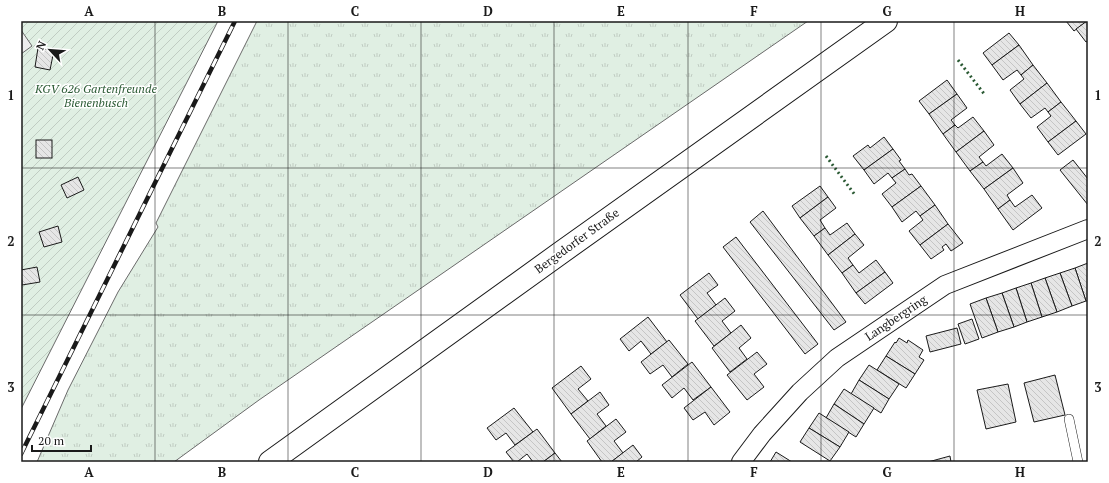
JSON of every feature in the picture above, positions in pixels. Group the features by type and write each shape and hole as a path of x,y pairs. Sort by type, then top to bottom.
{"main road":[{"name":"Bergedorfer Straße","path":"270,462 886,21"}],"street":[{"name":"Langbergring","path":"741,462 762,434 800,392 837,358 945,285 1088,229"}],"lane":[{"path":"1069,419 1078,462"}],"green space":[{"name":"KGV 626 Gartenfreunde Bienenbusch","path":"21,21 218,21 21,409"},
{"path":"257,21 808,21 259,400 174,462 37,462 68,390 118,292 158,227 156,223"}],"shaded area":[{"path":"21,30 32,46 21,54"}],"building":[{"path":"1066,21 1087,21 1074,31"},
{"path":"1087,21 1088,41 1086,42 1076,29"},
{"path":"1009,33 1019,45 992,65 983,53"},
{"path":"1019,45 1033,65 1021,75 1017,70 1003,80 992,65"},
{"path":"38,48 54,50 50,70 35,67"},
{"path":"1033,65 1047,83 1020,104 1010,90 1024,79 1021,75"},
{"path":"947,80 957,94 929,114 919,101"},
{"path":"1047,83 1061,102 1048,112 1045,108 1031,118 1020,104"},
{"path":"957,94 967,108 951,120 955,125 943,134 929,114"},
{"path":"1061,102 1076,121 1048,142 1037,127 1051,116 1048,112"},
{"path":"973,117 984,131 956,152 943,134 955,125 958,128"},
{"path":"1076,121 1086,134 1058,155 1048,142"},
{"path":"984,131 994,145 979,157 983,162 970,171 956,152"},
{"path":"884,137 893,149 864,170 853,156 868,145 870,148"},
{"path":"36,140 52,140 52,158 36,158"},
{"path":"893,149 901,160 899,161 905,169 892,178 888,173 874,184 864,170"},
{"path":"1002,154 1013,168 984,189 970,171 983,162 986,166"},
{"path":"1073,160 1088,179 1088,205 1060,170"},
{"path":"1013,168 1023,183 1007,195 1010,200 998,209 984,189"},
{"path":"905,169 909,175 912,174 921,186 892,207 882,194 896,183 892,178"},
{"path":"78,177 84,190 67,198 61,185"},
{"path":"820,186 828,197 800,218 792,206"},
{"path":"921,186 935,205 920,216 916,211 902,222 892,207"},
{"path":"1032,195 1042,208 1013,230 998,209 1010,200 1015,207"},
{"path":"828,197 836,208 820,220 825,228 814,236 800,218"},
{"path":"935,205 948,224 920,245 909,231 923,220 920,216"},
{"path":"763,211 846,322 834,330 750,222"},
{"path":"847,223 855,234 828,255 814,236 825,228 830,235"},
{"path":"948,224 963,243 951,251 946,244 942,247 944,250 931,259 920,245"},
{"path":"58,226 62,242 44,247 39,232"},
{"path":"855,234 864,245 848,258 853,265 842,273 828,255"},
{"path":"736,237 818,344 805,354 723,247"},
{"path":"876,260 885,272 856,293 842,273 853,265 859,273"},
{"path":"1088,263 1088,301 1086,301 1075,268"},
{"path":"37,267 40,282 22,285 21,270"},
{"path":"1075,268 1086,301 1072,306 1060,273"},
{"path":"885,272 893,283 865,304 856,293"},
{"path":"709,273 718,285 707,293 716,305 698,319 680,295"},
{"path":"1060,273 1072,306 1057,312 1045,278"},
{"path":"1045,278 1057,312 1042,317 1031,283"},
{"path":"1031,283 1042,317 1027,322 1016,288"},
{"path":"1016,288 1027,322 1014,327 1002,293"},
{"path":"1002,293 1014,327 998,332 986,298"},
{"path":"725,298 735,311 722,321 731,333 714,346 695,321"},
{"path":"986,298 998,332 982,338 970,304"},
{"path":"648,317 667,342 651,354 641,341 629,351 620,339"},
{"path":"972,319 979,339 965,344 958,324"},
{"path":"741,325 751,338 739,348 747,359 730,372 712,348"},
{"path":"957,328 961,344 930,352 926,336"},
{"path":"899,338 907,343 908,340 923,350 919,357 924,360 915,374 886,356"},
{"path":"669,340 688,364 672,377 663,365 650,374 641,362"},
{"path":"757,352 767,364 754,374 764,387 747,400 727,375"},
{"path":"886,356 915,374 906,388 877,370"},
{"path":"692,362 711,387 693,400 684,388 672,398 662,385"},
{"path":"869,365 899,384 889,399 859,380"},
{"path":"581,366 591,379 578,389 588,401 571,414 552,388"},
{"path":"1055,375 1065,415 1034,422 1024,383"},
{"path":"859,380 889,399 881,413 851,394"},
{"path":"1008,384 1016,422 986,429 977,390"},
{"path":"711,387 730,412 714,425 705,412 693,420 684,408"},
{"path":"844,389 874,408 864,424 834,404"},
{"path":"600,392 609,405 597,414 606,426 590,439 571,414"},
{"path":"834,404 864,424 856,437 826,418"},
{"path":"514,408 533,432 515,445 506,433 496,440 487,428"},
{"path":"819,413 849,432 840,447 809,428"},
{"path":"616,419 626,432 614,441 623,453 611,462 602,462 587,441"},
{"path":"809,428 840,447 830,461 800,442"},
{"path":"537,429 555,453 543,462 533,462 527,454 517,462 514,462 506,452"},
{"path":"633,445 642,457 636,462 611,462"},
{"path":"776,452 792,462 770,462"},
{"path":"555,453 562,462 543,462"},
{"path":"950,456 951,462 928,462"}],"railway":[{"path":"21,454 235,21"}],"hedge":[{"path":"958,60 985,95"},
{"path":"826,156 855,195"}]}
